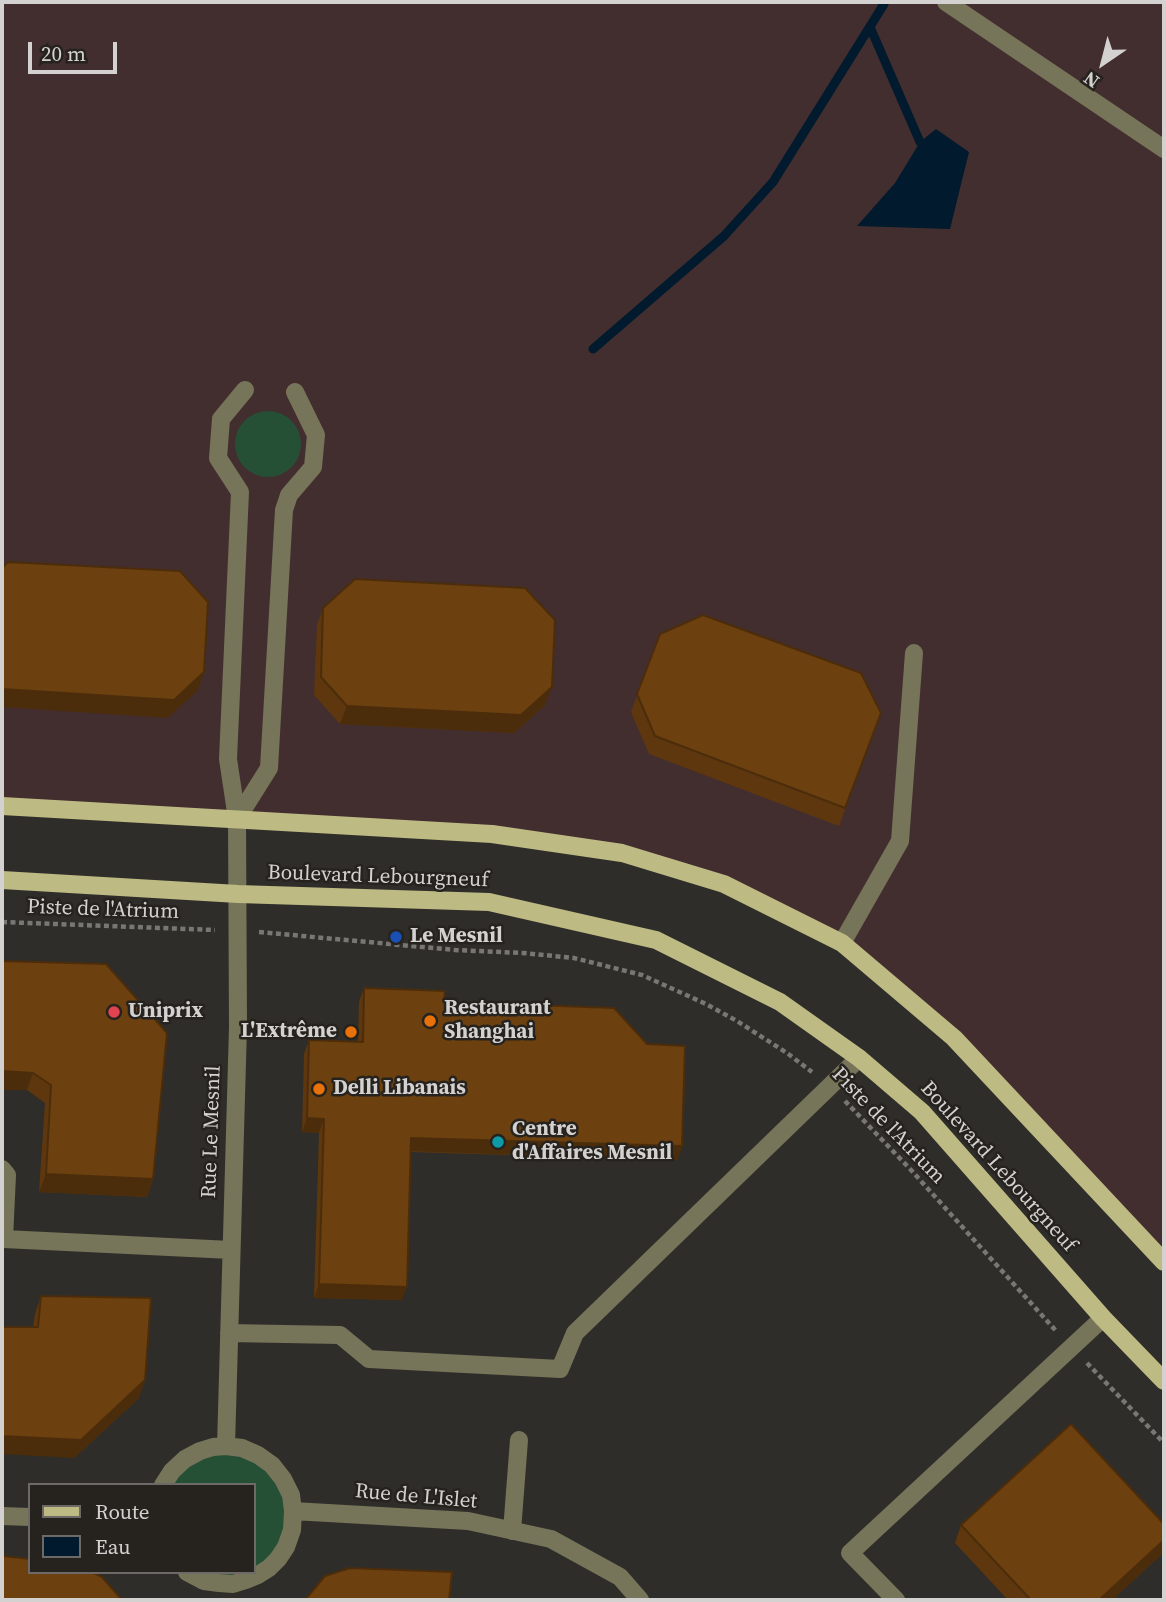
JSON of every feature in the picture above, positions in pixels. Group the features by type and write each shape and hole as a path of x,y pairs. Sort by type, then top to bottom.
{"main road":[{"path":"2,806 492,834 622,853 724,884 842,943 954,1038 1164,1262"},
{"name":"Boulevard Lebourgneuf","path":"2,880 238,894 489,902 656,940 780,1002 859,1058 922,1112 1103,1318 1164,1381"}],"street":[{"path":"946,2 1164,149"},
{"name":"Rue Le Mesnil","path":"226,1446 238,1027 237,819 228,759 240,492 218,458 221,419 245,390"},
{"path":"237,819 270,768 284,510 289,495 313,467 316,435 295,392"},
{"path":"842,943 900,841 914,653"},
{"path":"229,1333 340,1335 369,1359 561,1369 575,1333 859,1058"},
{"path":"2,1169 7,1175 4,1239 231,1250"},
{"path":"895,1600 850,1553 1103,1318"},
{"path":"512,1531 519,1440"},
{"path":"164,1483 184,1459 200,1451 226,1446 242,1448 272,1465 284,1479 291,1495 292,1530 286,1547 269,1568 258,1576 218,1592 191,1574"},
{"name":"Rue de L'Islet","path":"293,1511 468,1521 551,1539 620,1577 640,1600"},
{"path":"2,1516 28,1517"}],"path":[{"name":"Piste de l'Atrium","path":"2,922 204,929"},
{"name":"Piste de l'Atrium","path":"288,934 574,958 642,975 706,1004 786,1053 830,1086 902,1160 1058,1333"},
{"path":"1081,1356 1164,1443"}],"shaded area":[{"path":"2,2 1164,2 1164,1262 954,1038 842,943 724,884 492,834 2,810"}],"green space":[{"path":"268,411 281,414 291,421 298,431 301,444 298,457 291,467 281,474 268,477 255,474 245,467 238,457 235,444 238,431 245,421 255,414"},
{"path":"242,1448 291,1495 286,1547 256,1572 256,1483 165,1483 185,1459"},
{"path":"202,1574 253,1574 246,1580"}],"water":[{"path":"936,129 969,152 950,229 857,226 895,183 920,142"}],"building":[{"path":"8,562 180,571 208,602 204,672 174,700 2,689 2,568"},
{"path":"355,579 525,588 555,620 552,687 521,715 347,706 321,677 323,608"},
{"path":"703,615 861,673 881,713 845,808 655,736 637,694 660,634"},
{"path":"2,961 106,964 167,1033 153,1179 46,1174 51,1085 33,1073 2,1071"},
{"name":"Centre d'Affaires Mesnil","path":"364,988 445,991 444,1002 614,1008 647,1044 685,1046 682,1146 411,1138 407,1287 319,1284 324,1119 307,1118 309,1040 363,1042"},
{"path":"41,1296 151,1298 145,1380 81,1440 2,1436 2,1327 38,1327"},
{"path":"1071,1424 1164,1524 1164,1540 1099,1600 1031,1600 961,1525"},
{"path":"2,1556 28,1559 28,1574 96,1574 102,1577 122,1600 2,1600"},
{"path":"350,1568 452,1572 449,1600 305,1600 325,1576"}],"waterway":[{"path":"593,349 724,236 773,182 884,4"},
{"path":"870,27 920,142"}],"place":[{"name":"Le Mesnil","path":"396,937"},
{"name":"Uniprix","path":"114,1012"},
{"name":"Restaurant Shanghai","path":"430,1021"},
{"name":"L'Extrême","path":"351,1032"},
{"name":"Delli Libanais","path":"319,1089"},
{"name":"Centre d'Affaires Mesnil","path":"498,1142"}]}
